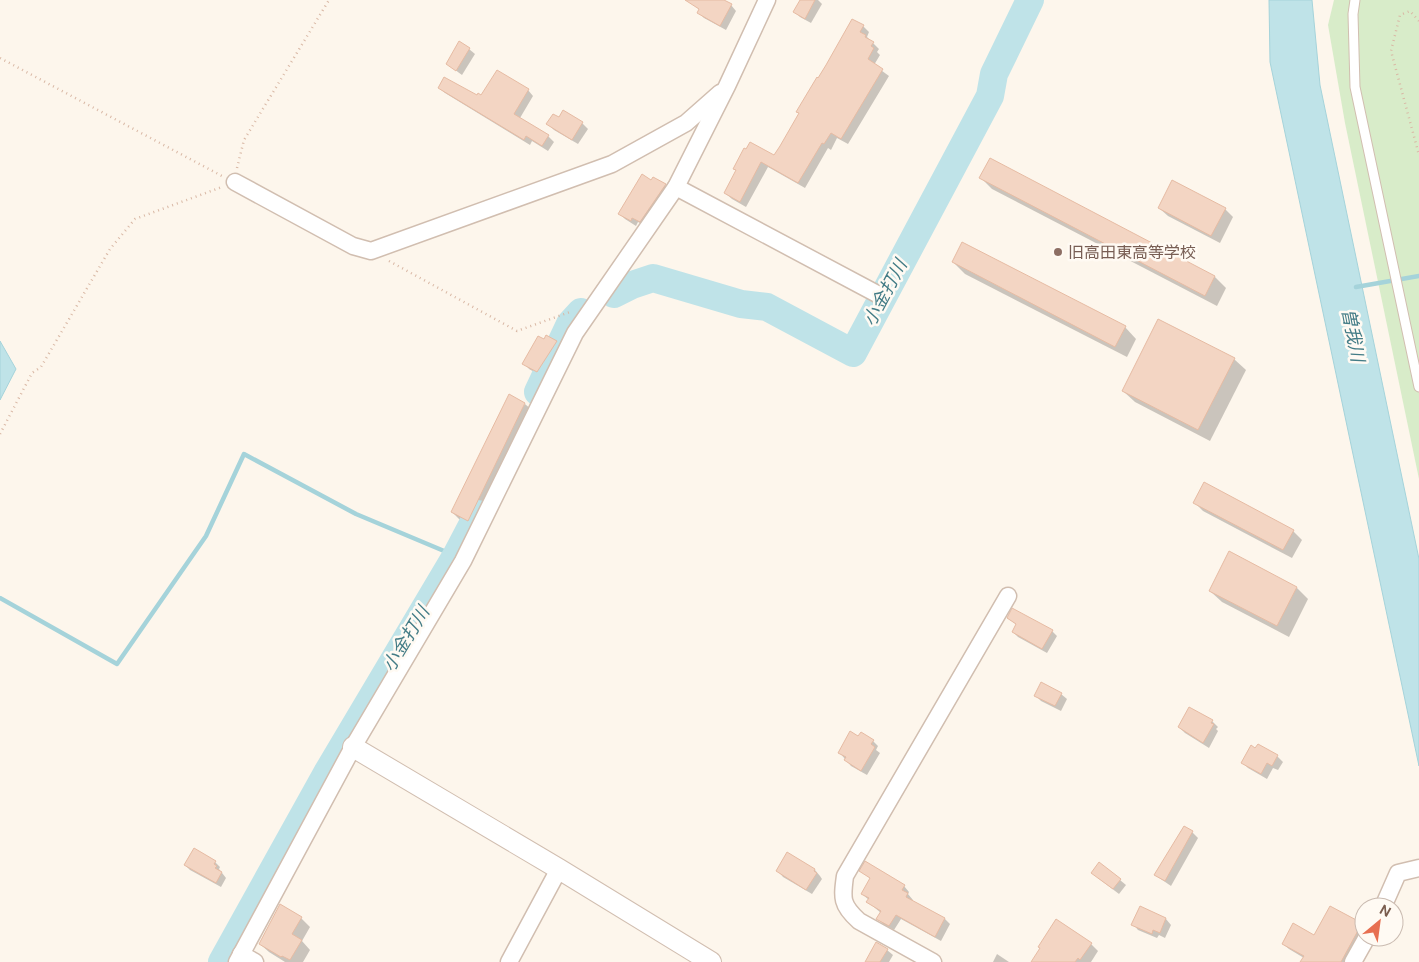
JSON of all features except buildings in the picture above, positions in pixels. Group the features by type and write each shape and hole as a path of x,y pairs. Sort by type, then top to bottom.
{"street":[{"path":"244,959 352,747 463,561 575,333 676,187 727,86 767,0"},
{"path":"235,182 353,246 371,251 612,164 686,123 727,86"},
{"path":"676,187 879,295"},
{"path":"933,962 859,921 849,912 842,898 845,876 1008,596"},
{"path":"352,747 559,869 711,962"},
{"path":"1388,897 1398,874 1418,868"},
{"path":"510,962 559,869"},
{"path":"1353,962 1361,947"}],"lane":[{"path":"1355,0 1353,14 1355,86 1419,387"}],"path":[{"path":"235,182 244,140 327,0"},
{"path":"1419,21 1410,11 1400,16 1391,51 1419,155"},
{"path":"0,58 235,182"},
{"path":"0,434 32,372 41,367 110,249 135,220 235,182"},
{"path":"371,251 517,331 570,312"}],"green space":[{"path":"1334,0 1419,0 1419,479 1345,123 1328,25"}],"water":[{"name":"曽我川","path":"1269,0 1312,0 1320,85 1419,559 1419,766 1270,62"},
{"path":"0,341 16,369 0,400"}],"waterway":[{"name":"小金打川","path":"614,294 653,278 741,304 767,307 853,353 990,96 994,74 1030,0"},
{"path":"1356,287 1419,276"},
{"name":"小金打川","path":"538,392 570,324 581,312"},
{"path":"0,598 117,664 206,536 244,454 356,514 456,556"},
{"name":"小金打川","path":"222,962 327,773 456,556 478,514"}],"place":[{"name":"旧高田東高等学校","path":"1058,252"}]}
